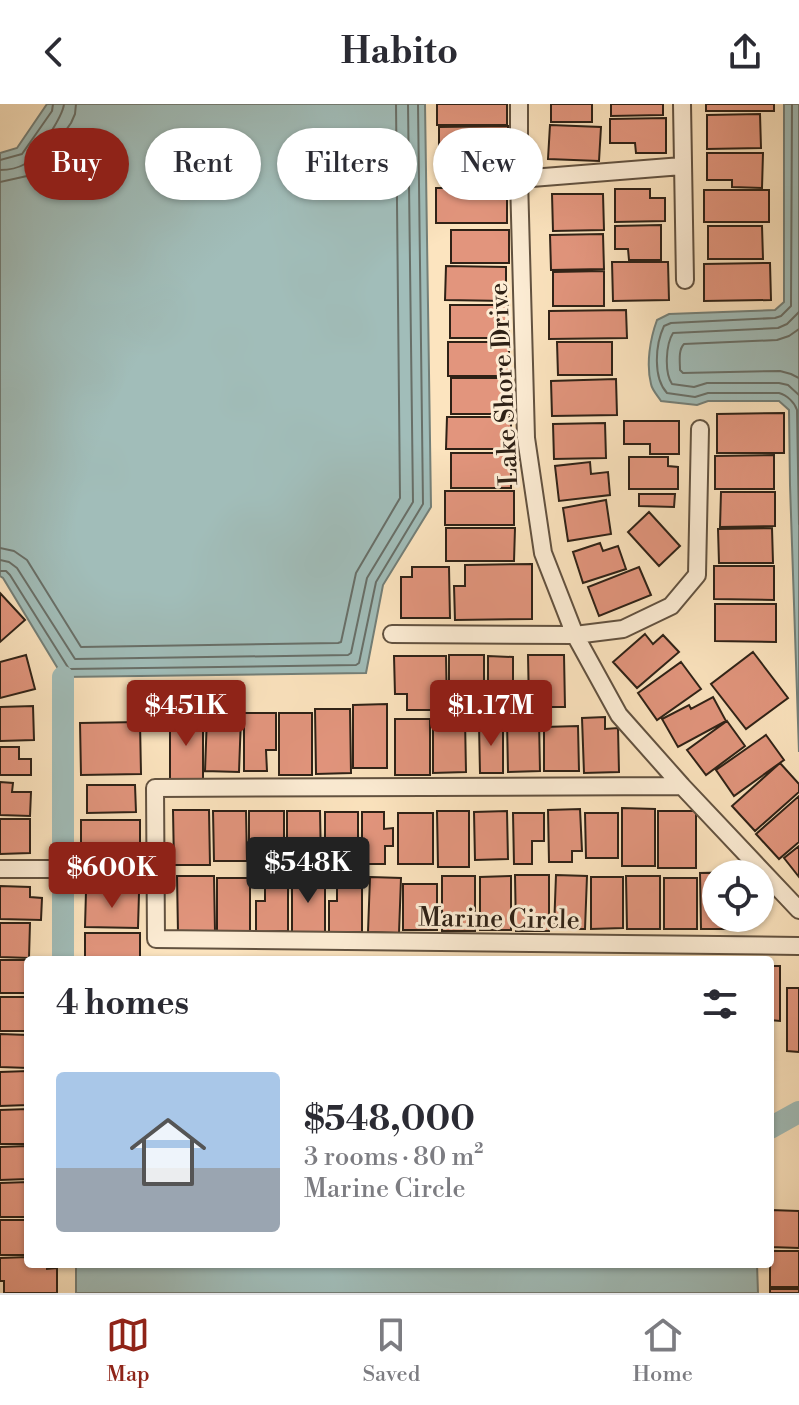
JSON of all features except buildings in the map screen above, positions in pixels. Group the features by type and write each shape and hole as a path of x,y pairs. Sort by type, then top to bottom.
{"street":[{"name":"Lake Shore Drive","path":"519,104 519,128"},
{"path":"682,104 685,280"},
{"path":"543,177 682,166"},
{"name":"Lake Shore Drive","path":"520,200 526,438 543,553 575,635 619,715 799,910"},
{"path":"392,634 575,635 623,629 671,606 697,575 700,429"},
{"name":"Marine Circle","path":"682,786 155,788 156,939 799,946"},
{"path":"0,869 156,869"}],"water":[{"path":"47,104 425,104 431,507 383,585 366,673 63,677 0,576 0,153 17,148 24,138 24,200 129,200 129,128 31,128"},
{"path":"784,104 799,104 799,752 789,410 779,401 708,401 697,405 661,401 652,386 649,368 657,320 669,314 775,310 784,302"},
{"path":"76,1268 757,1268 758,1293 76,1293"}],"waterway":[{"path":"63,677 63,854"},
{"path":"63,888 63,956"},
{"path":"774,1126 799,1112"}]}
